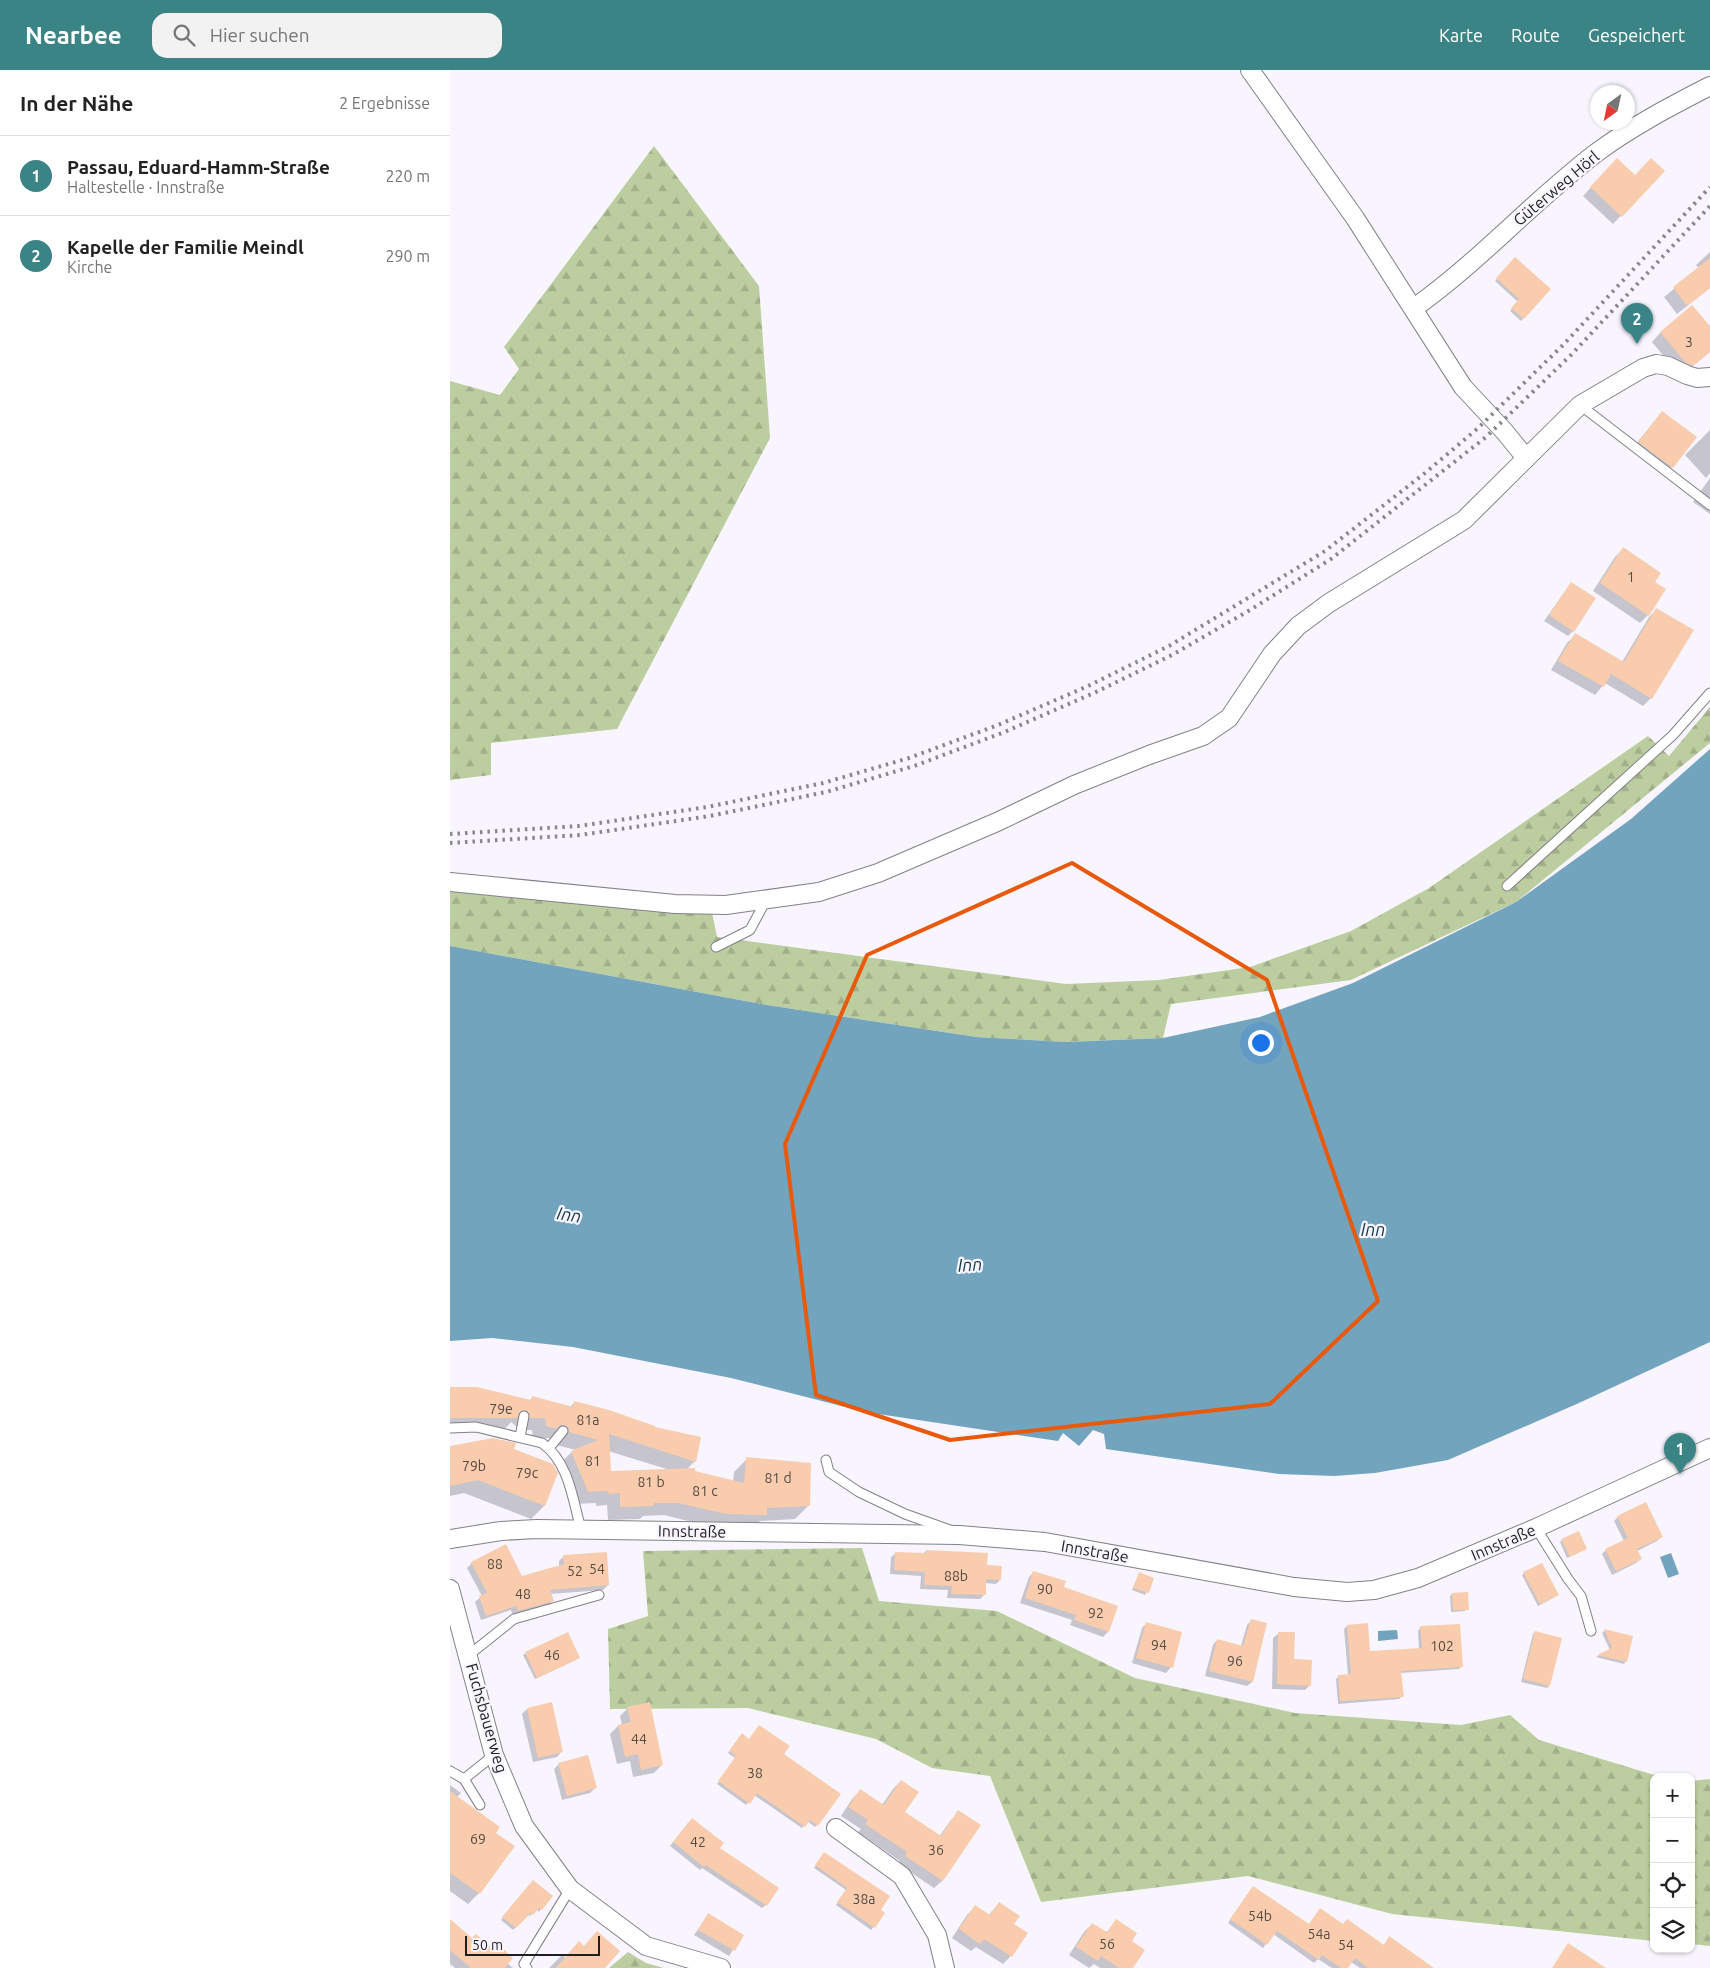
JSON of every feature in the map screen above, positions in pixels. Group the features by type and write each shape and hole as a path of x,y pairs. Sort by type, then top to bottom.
{"street":[{"path":"1250,70 1355,218 1463,386 1526,458"},
{"name":"Güterweg Hörl","path":"1414,308 1439,291 1516,220 1596,153 1653,116 1710,86"},
{"path":"450,882 675,904 726,905 819,892 878,873 997,822 1074,785 1203,736 1229,718 1272,654 1298,626 1330,603 1464,520 1580,405 1642,368 1656,364 1668,366 1697,378 1710,377"},
{"name":"Innstraße","path":"450,1539 501,1531 582,1530 959,1535 1045,1542 1294,1587 1347,1592 1374,1590 1418,1578 1536,1528 1710,1448"},
{"name":"Fuchsbauerweg","path":"450,1589 494,1755 524,1826 570,1889 646,1946 721,1968"},
{"path":"836,1828 902,1876 937,1935 945,1968"}],"lane":[{"path":"1580,405 1710,505"},
{"path":"1507,886 1673,735 1710,693"},
{"path":"716,947 750,930 766,900"},
{"path":"520,1437 524,1416"},
{"path":"450,1428 476,1427 542,1443 549,1448 557,1456 563,1467 582,1530"},
{"path":"549,1448 563,1432"},
{"path":"826,1460 829,1472 859,1492 906,1514 943,1527 959,1535"},
{"path":"1536,1528 1581,1596 1591,1632"},
{"name":"Fuchsbauerweg","path":"469,1655 514,1619 598,1596"},
{"path":"464,1779 494,1755"},
{"path":"450,1771 464,1779 480,1805"},
{"path":"527,1968 524,1964 570,1889"}],"highlighted area":[{"path":"1072,863 1267,980 1378,1301 1270,1404 950,1440 816,1395 785,1144 867,955"}],"green space":[{"path":"654,146 759,286 770,438 617,729 491,743 491,775 450,780 450,381 500,395 519,369 504,347"},
{"path":"1710,707 1710,743 1516,902 1351,980 1171,1004 1163,1038 1067,1042 976,1037 767,1005 450,946 450,879 712,912 717,937 1066,984 1159,980 1250,967 1351,931 1429,888 1648,736 1669,756"},
{"path":"862,1548 879,1601 997,1611 1135,1678 1295,1713 1461,1725 1510,1715 1539,1740 1650,1774 1650,1941 1392,1914 1248,1876 1041,1902 990,1776 932,1768 876,1739 748,1708 610,1709 608,1629 648,1616 643,1551"},
{"path":"1710,1779 1710,1946 1695,1944 1695,1781"},
{"path":"628,1952 646,1963 664,1968 609,1968"}],"water":[{"name":"Inn","path":"1710,749 1710,1342 1579,1403 1448,1460 1375,1473 1334,1476 1279,1474 1106,1449 1104,1434 1093,1430 1079,1446 1063,1433 1058,1441 865,1412 731,1378 573,1347 492,1338 450,1341 450,946 767,1005 976,1037 1067,1042 1163,1038 1260,1017 1353,983 1516,902 1631,819"},
{"path":"1671,1553 1679,1574 1668,1578 1660,1557"},
{"path":"1397,1630 1398,1639 1378,1641 1378,1631"}],"building":[{"path":"1617,158 1635,175 1651,158 1665,171 1622,217 1590,187"},
{"path":"1515,257 1551,289 1524,319 1511,308 1519,299 1496,278"},
{"path":"1710,258 1710,288 1687,306 1673,287"},
{"path":"1692,305 1710,326 1710,352 1693,366 1685,362 1660,332"},
{"path":"1662,411 1697,437 1673,468 1638,442"},
{"path":"1623,547 1661,573 1655,582 1666,589 1649,616 1600,583"},
{"path":"1571,582 1596,598 1574,632 1549,615"},
{"path":"1656,608 1694,630 1652,699 1611,674 1604,687 1558,661 1575,633 1624,662"},
{"path":"450,1387 477,1387 531,1400 532,1396 573,1407 574,1401 609,1410 655,1427 701,1437 696,1462 609,1434 611,1471 695,1468 695,1471 744,1483 746,1457 811,1463 810,1506 767,1508 767,1515 726,1514 678,1503 654,1503 654,1506 620,1507 620,1493 609,1494 608,1491 588,1492 571,1451 598,1440 569,1432 569,1428 564,1425 560,1425 557,1429 546,1426 545,1418 530,1418 530,1414 525,1410 520,1412 517,1418 450,1418"},
{"path":"493,1438 516,1443 514,1449 553,1464 558,1473 545,1506 478,1480 450,1486 450,1446"},
{"path":"1646,1502 1663,1537 1637,1549 1642,1559 1616,1571 1605,1549 1628,1538 1617,1516"},
{"path":"1579,1531 1587,1549 1570,1557 1561,1539"},
{"path":"506,1544 522,1576 564,1564 563,1555 607,1552 609,1585 550,1590 554,1601 518,1611 516,1606 486,1616 479,1596 487,1593 471,1562"},
{"path":"926,1550 988,1553 987,1565 1002,1566 1001,1580 986,1579 986,1595 951,1594 952,1586 924,1585 925,1572 894,1570 895,1552 926,1553"},
{"path":"1542,1563 1559,1595 1540,1604 1523,1572"},
{"path":"1033,1571 1066,1581 1064,1587 1118,1606 1109,1632 1074,1620 1076,1615 1025,1598"},
{"path":"1139,1572 1154,1578 1149,1593 1133,1588"},
{"path":"1468,1592 1469,1610 1453,1610 1452,1593"},
{"path":"1251,1619 1267,1623 1253,1682 1209,1671 1217,1639 1243,1646"},
{"path":"1146,1622 1182,1632 1173,1668 1136,1658"},
{"path":"1368,1623 1370,1651 1422,1648 1420,1626 1460,1624 1463,1667 1401,1671 1404,1697 1340,1701 1338,1675 1351,1674 1347,1625"},
{"path":"1604,1629 1633,1636 1627,1662 1597,1655 1612,1648"},
{"path":"1535,1631 1562,1638 1550,1686 1523,1679"},
{"path":"568,1632 580,1658 537,1678 525,1652"},
{"path":"1278,1632 1295,1632 1294,1659 1312,1660 1311,1686 1277,1684"},
{"path":"552,1702 563,1752 538,1758 527,1708"},
{"path":"650,1702 663,1765 641,1770 638,1754 625,1757 618,1725 631,1722 627,1707"},
{"path":"759,1725 790,1746 784,1754 841,1794 818,1826 810,1820 805,1827 757,1793 750,1804 718,1781 736,1756 729,1751 742,1733 749,1739"},
{"path":"588,1755 597,1788 567,1796 558,1763"},
{"path":"901,1780 919,1792 905,1812 941,1836 958,1810 981,1825 943,1881 905,1856 907,1852 865,1824 868,1820 848,1807 860,1789 884,1805"},
{"path":"450,1791 500,1827 496,1833 515,1846 480,1894 450,1873"},
{"path":"692,1818 724,1843 720,1848 779,1888 767,1906 706,1865 704,1867 673,1842"},
{"path":"824,1852 890,1896 881,1910 885,1913 875,1928 837,1902 847,1888 815,1865"},
{"path":"533,1880 553,1896 542,1910 539,1908 533,1915 531,1913 516,1928 502,1917"},
{"path":"1253,1886 1309,1924 1320,1908 1343,1924 1347,1919 1384,1945 1389,1936 1434,1968 1368,1968 1355,1958 1348,1968 1341,1968 1322,1955 1319,1960 1277,1931 1267,1945 1230,1919"},
{"path":"999,1902 1020,1916 1014,1924 1028,1933 1012,1957 984,1939 980,1944 959,1929 975,1905 990,1915"},
{"path":"708,1913 744,1935 735,1951 698,1930"},
{"path":"450,1919 472,1938 476,1934 493,1949 498,1944 513,1958 505,1968 471,1968 450,1950"},
{"path":"1116,1919 1137,1933 1132,1941 1145,1950 1133,1968 1119,1968 1101,1956 1098,1961 1076,1947 1092,1923 1107,1932"},
{"path":"597,1931 620,1951 605,1968 556,1968 579,1941 584,1946"},
{"path":"1568,1943 1606,1968 1552,1968"}],"railway":[{"path":"450,834 579,826 707,807 823,783 909,758 998,725 1088,686 1169,646 1325,551 1425,473 1477,429 1563,345 1710,187"},
{"path":"450,843 580,835 710,816 826,792 914,766 1002,733 1094,693 1174,654 1250,610 1331,559 1486,437 1572,354 1710,206"}],"place":[{"name":"Kapelle der Familie Meindl","path":"1637,344"},
{"name":"Passau, Eduard-Hamm-Straße","path":"1680,1474"}]}
